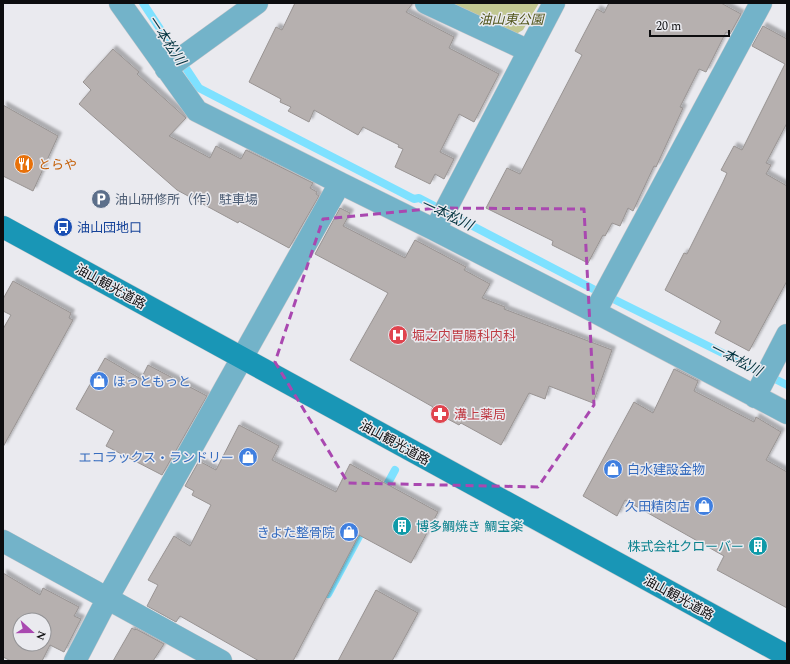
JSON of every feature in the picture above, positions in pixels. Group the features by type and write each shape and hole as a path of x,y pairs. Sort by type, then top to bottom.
{"main road":[{"name":"油山観光道路","path":"3,227 787,656"}],"street":[{"path":"120,3 170,66 197,111 340,183 601,301 757,392 787,414"},
{"path":"170,66 257,3"},
{"path":"426,3 529,51"},
{"path":"437,226 554,3"},
{"path":"601,301 761,3"},
{"path":"75,661 108,598 340,183"},
{"path":"757,392 787,335"},
{"path":"3,541 221,661"}],"highlighted area":[{"path":"437,208 584,209 594,405 538,487 348,483 275,362 323,219"}],"green space":[{"name":"油山東公園","path":"445,3 539,3 523,30 511,37"}],"building":[{"path":"295,3 413,3 406,12 454,37 449,48 499,74 474,122 459,114 440,152 454,159 444,179 435,174 430,184 395,167 403,149 398,147 399,145 363,127 358,135 314,110 309,122 288,111 291,107 280,102 281,99 249,82 276,27 282,30"},
{"path":"609,3 721,3 741,14 730,34 726,32 706,72 699,69 680,107 683,108 656,167 654,166 633,211 628,208 620,226 612,223 605,236 603,235 588,263 552,245 553,241 486,208 507,168 520,174 582,55 575,51 597,9 604,13"},
{"path":"763,26 787,39 787,123 766,163 771,165 766,174 787,186 787,281 749,351 715,333 721,321 665,290 684,253 687,254 723,182 727,173 721,170 734,146 742,150 785,64 752,46"},
{"path":"113,49 139,72 137,74 186,118 169,136 210,158 216,146 241,159 246,150 313,183 310,188 317,192 316,194 319,196 289,248 239,221 238,223 177,190 79,104 91,90 83,82"},
{"name":"とらや","path":"3,105 58,136 33,191 3,176"},
{"path":"340,208 350,213 343,226 405,258 415,240 466,267 464,270 490,284 482,298 505,307 504,309 612,350 593,403 549,386 545,399 529,393 501,445 461,423 459,425 431,410 433,407 350,360 388,293 315,254"},
{"path":"13,281 71,313 69,318 73,320 3,447 3,329 11,315 3,311 3,299"},
{"path":"105,358 141,379 148,365 207,396 162,475 106,446 114,431 76,409"},
{"path":"674,369 698,381 694,391 754,422 756,417 781,432 766,460 787,472 787,608 717,570 724,556 625,500 617,516 583,496 634,402 653,413"},
{"path":"239,425 279,446 272,460 336,492 350,464 438,512 411,563 359,535 293,661 259,661 180,616 176,622 147,606 158,585 148,580 174,536 190,546 211,505 192,495 194,491 185,486 199,461 216,470"},
{"path":"3,573 40,595 43,588 79,607 74,616 81,619 64,652 52,646 52,612 12,612 12,652 46,652 42,661 11,661 3,657"},
{"path":"376,590 418,613 392,661 338,661"},
{"path":"132,628 164,644 153,661 113,661"}],"waterway":[{"name":"一本松川","path":"143,3 199,88 414,199 419,198 595,290 787,385"},
{"path":"382,494 395,470"},
{"path":"328,594 364,527"}],"place":[{"name":"とらや","path":"24,164"},
{"name":"油山研修所（作）駐車場","path":"101,199"},
{"name":"油山団地口","path":"63,227"},
{"name":"堀之内胃腸科内科","path":"398,335"},
{"name":"ほっともっと","path":"99,381"},
{"name":"溝上薬局","path":"440,414"},
{"name":"エコラックス・ランドリー","path":"248,457"},
{"name":"白水建設金物","path":"613,469"},
{"name":"久田精肉店","path":"704,506"},
{"name":"博多鯛焼き 鯛宝楽","path":"402,526"},
{"name":"きよた整骨院","path":"349,532"},
{"name":"株式会社クローバー","path":"758,546"}]}
